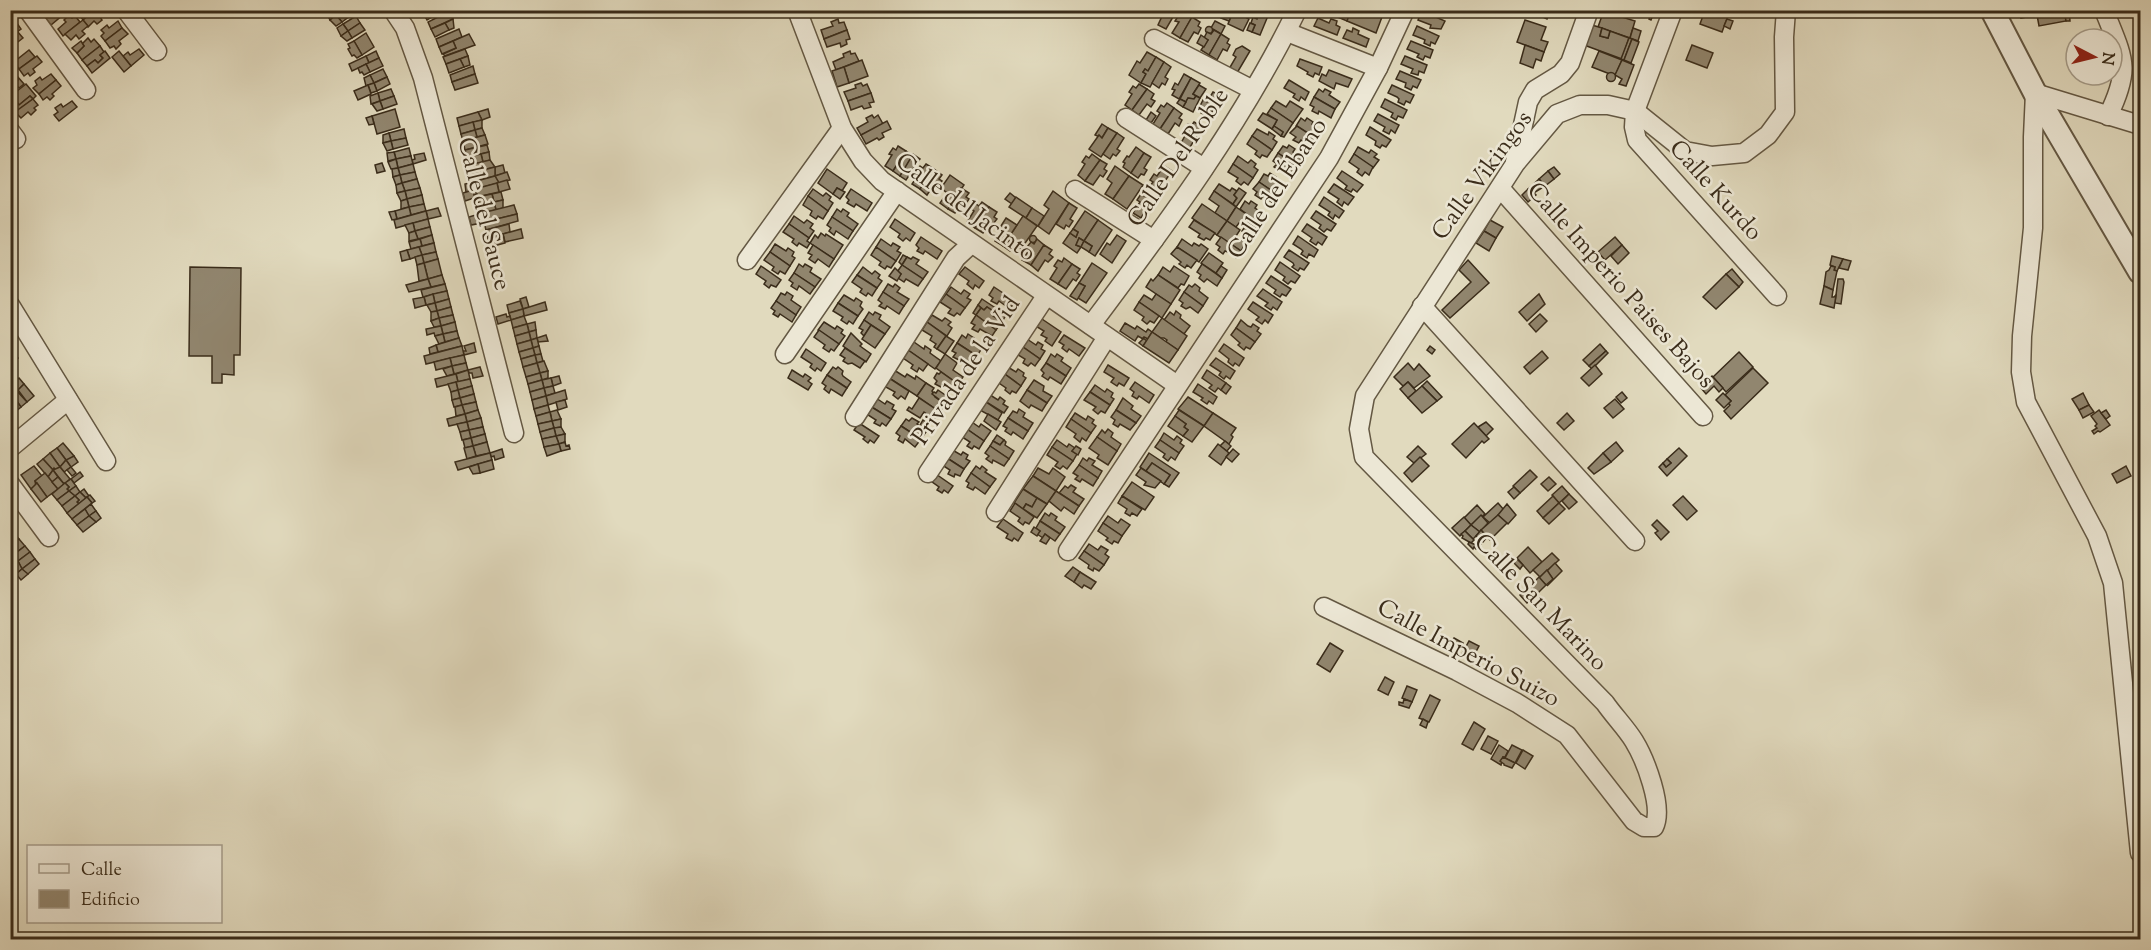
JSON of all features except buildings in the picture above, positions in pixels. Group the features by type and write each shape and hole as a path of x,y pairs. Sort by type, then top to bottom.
{"street":[{"path":"28,10 87,90"},
{"path":"126,10 157,51"},
{"name":"Calle del Sauce","path":"393,10 405,28 423,78 514,434"},
{"name":"Calle del Jacinto","path":"797,10 842,128 863,162 882,181 1177,385"},
{"name":"Calle Del Roble","path":"1091,325 1204,168 1253,90 1287,32 1297,10"},
{"name":"Calle del Ébano","path":"1068,551 1329,158 1378,68 1405,10"},
{"path":"1515,164 1528,102 1535,90 1561,74 1570,63 1589,10"},
{"path":"1673,10 1635,111 1685,151 1712,156 1744,153 1768,135 1785,112 1786,10"},
{"path":"1992,10 2035,93 2140,272"},
{"path":"2104,10 2118,42 2122,60 2122,80 2119,92 2108,116"},
{"path":"1287,32 1378,68"},
{"path":"1154,39 1253,90"},
{"path":"2035,93 2140,125"},
{"path":"2035,93 2032,137 2033,228 2022,336 2021,372 2026,402 2097,536 2113,583 2140,853"},
{"name":"Calle Vikingos","path":"1359,429 1365,396 1515,164 1557,114 1580,105 1608,105 1635,111"},
{"name":"Calle Kurdo","path":"1635,111 1634,126 1637,140 1777,296"},
{"path":"1125,118 1204,168"},
{"path":"747,260 842,128"},
{"name":"Calle Imperio Paises Bajos","path":"1500,188 1703,416"},
{"path":"1075,190 1154,240"},
{"path":"784,354 897,191"},
{"path":"855,417 956,258 971,244"},
{"name":"Privada de la Vid","path":"928,473 1046,296"},
{"path":"10,305 106,461"},
{"path":"1422,306 1635,541"},
{"path":"996,512 1107,336"},
{"path":"10,448 68,400"},
{"name":"Calle San Marino","path":"1359,429 1364,457 1605,703 1634,742 1648,773 1656,800 1657,821 1654,827"},
{"path":"10,484 49,537"},
{"name":"Calle Imperio Suizo","path":"1324,607 1507,698 1567,735 1634,821 1644,827 1654,827"}]}
